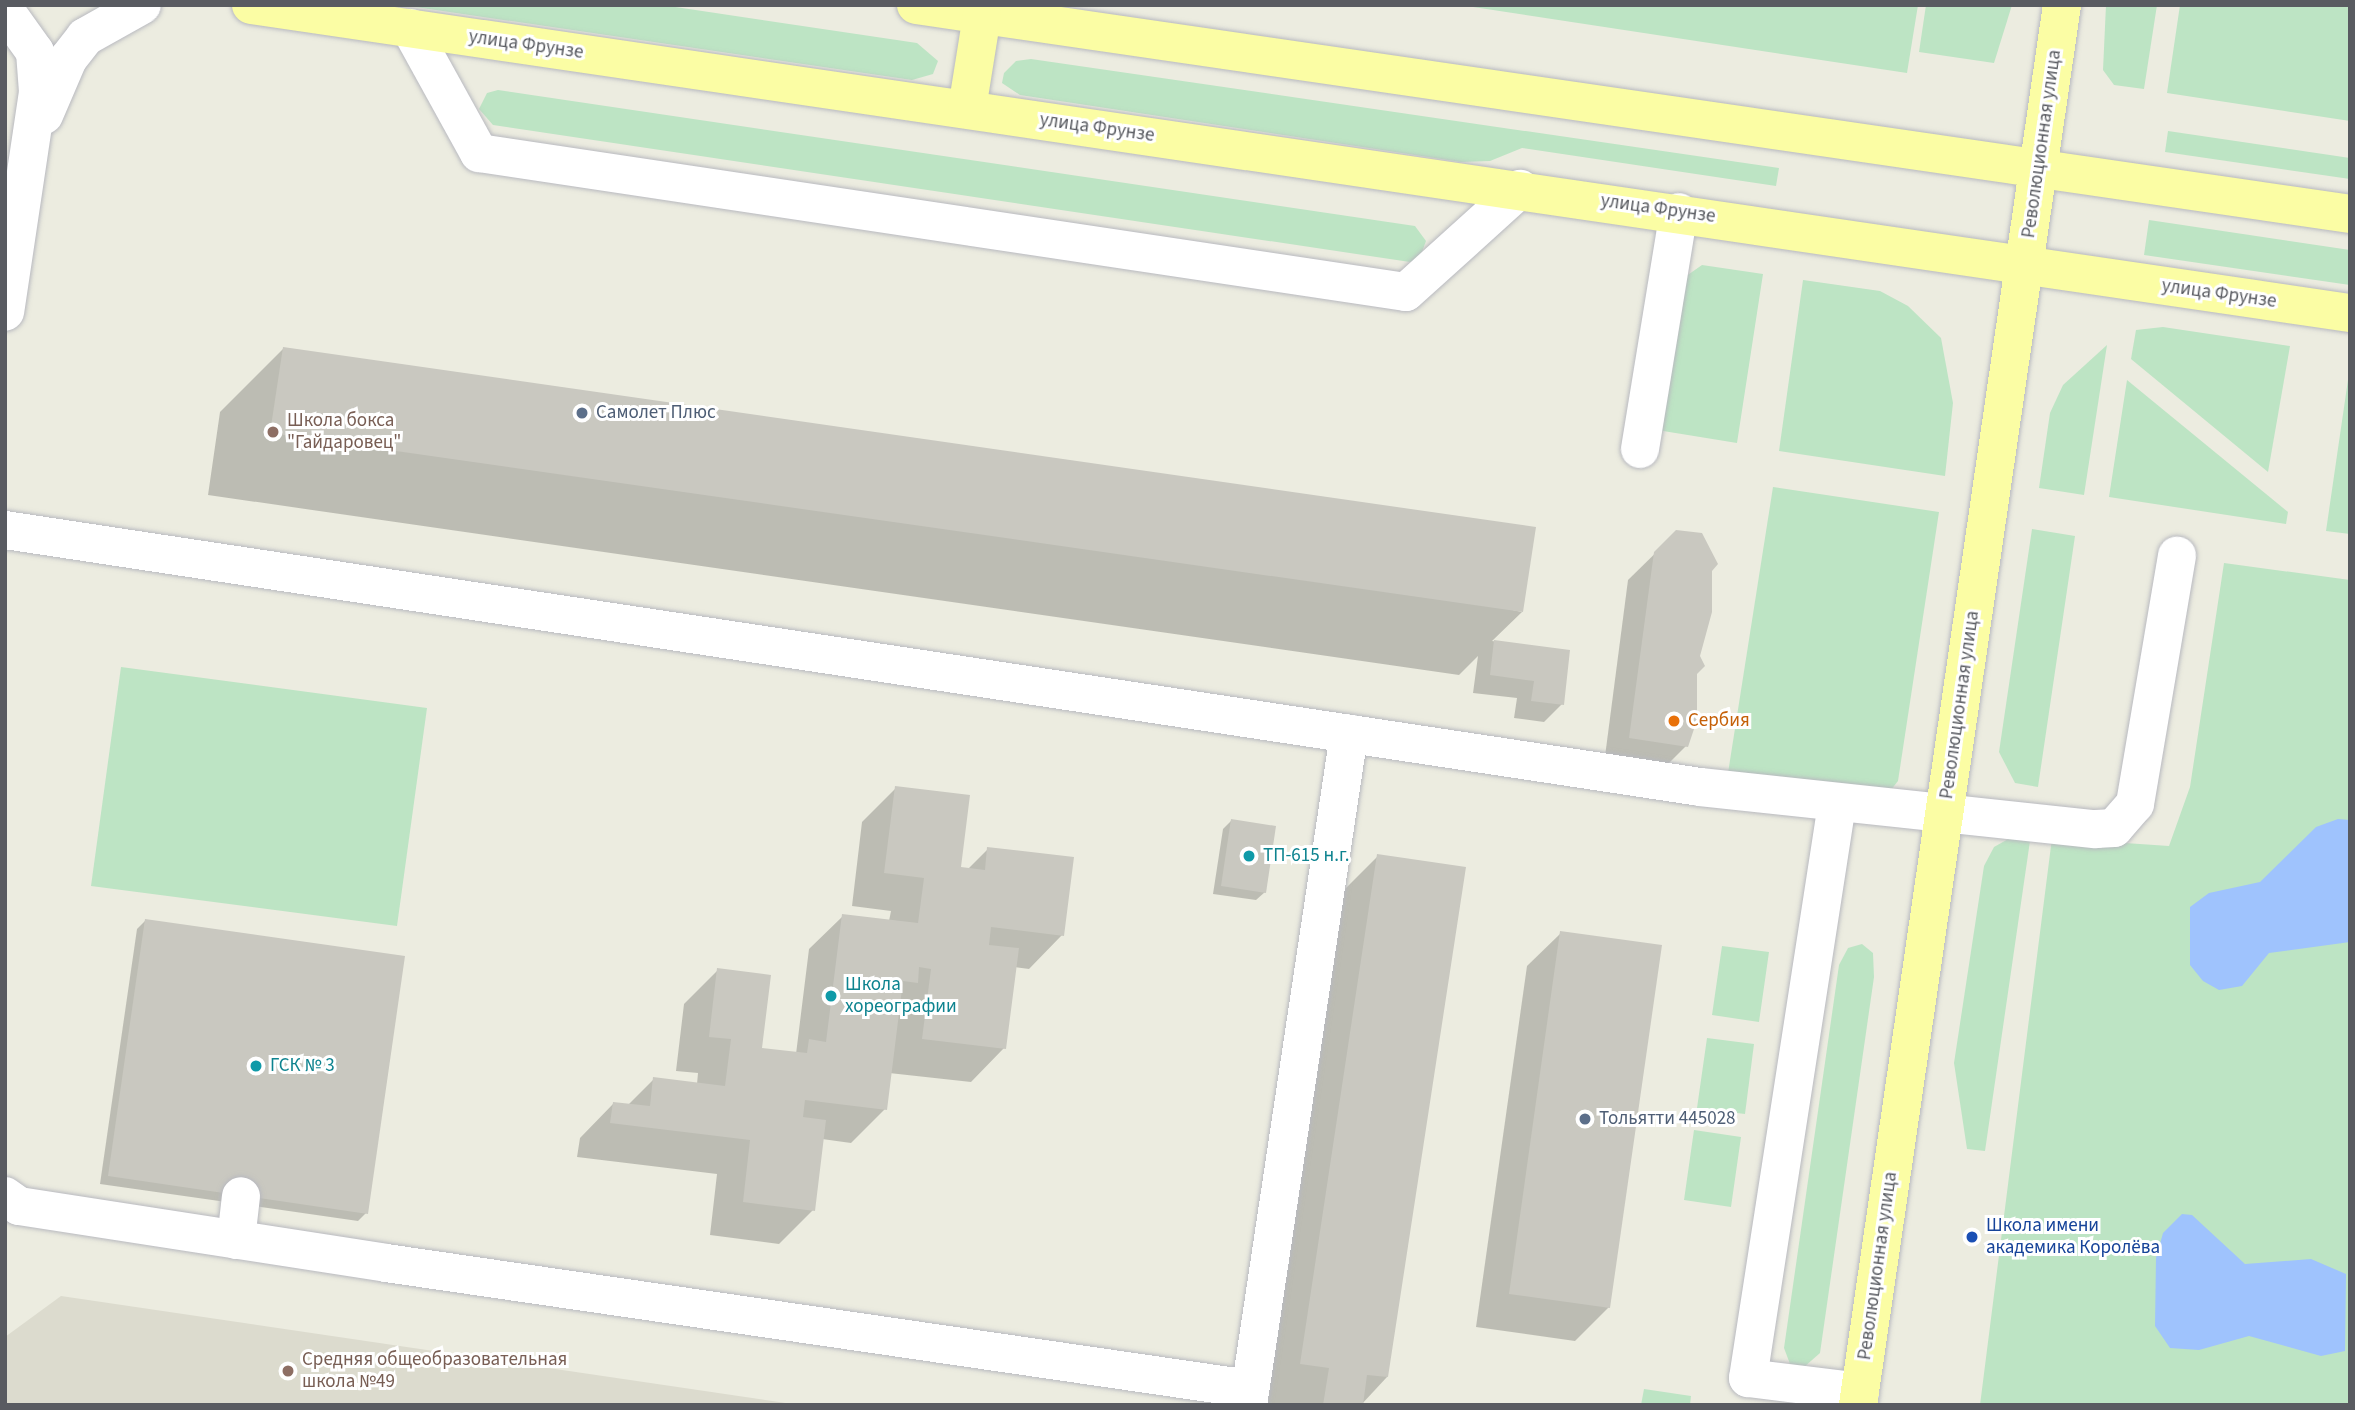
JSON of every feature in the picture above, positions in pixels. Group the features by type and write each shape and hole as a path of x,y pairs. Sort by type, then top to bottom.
{"main road":[{"name":"улица Фрунзе","path":"251,5 1679,212 2350,313"},
{"path":"916,5 2350,214"},
{"name":"Революционная улица","path":"1859,1398 2062,5"},
{"path":"967,109 982,15"}],"street":[{"path":"31,154 68,59 106,20 142,5"},
{"path":"5,10 35,52 31,154 5,312"},
{"path":"410,28 480,153 1406,292 1520,189"},
{"path":"1640,449 1679,212"},
{"path":"5,530 1349,734 1837,804 1944,818 2096,829 2124,820 2141,780 2177,556"},
{"path":"5,1196 19,1206 1249,1397 1349,734"},
{"path":"1837,804 1748,1378 1859,1398"},
{"path":"236,1240 241,1196"}],"shaded area":[{"name":"Средняя общеобразовательная школа №49","path":"61,1296 799,1405 5,1405 5,1337"}],"green space":[{"path":"402,5 662,5 917,43 938,61 933,74 912,80"},
{"path":"1460,5 1918,5 1907,73"},
{"path":"1926,5 2012,5 1994,63 1919,52"},
{"path":"2106,5 2157,5 2144,89 2114,85 2103,70"},
{"path":"2180,5 2350,5 2350,121 2167,93"},
{"path":"1031,59 1779,168 1776,186 1522,148 1490,161 1461,162 1020,95 1002,83 1004,73 1016,61"},
{"path":"498,90 1415,226 1426,241 1419,260 1410,262 493,125 479,109 487,93"},
{"path":"2168,131 2350,158 2350,179 2165,152"},
{"path":"2149,220 2350,250 2350,285 2144,255"},
{"path":"1702,265 1763,274 1737,443 1657,430 1682,279"},
{"path":"1803,280 1880,291 1908,306 1941,338 1953,403 1945,476 1779,451"},
{"path":"2163,327 2290,346 2268,472 2131,359 2136,330"},
{"path":"2107,345 2084,495 2039,488 2050,413 2063,385"},
{"path":"2350,366 2350,534 2326,531"},
{"path":"2127,380 2288,512 2286,524 2109,497"},
{"path":"1773,487 1939,512 1898,781 1890,791 1728,773"},
{"path":"2032,529 2075,536 2038,787 2015,783 1999,752"},
{"path":"2224,563 2350,580 2350,1405 1980,1405 2052,838 2169,846 2190,787"},
{"path":"121,667 427,708 397,926 91,886"},
{"path":"2010,838 2030,841 1985,1151 1967,1149 1954,1063 1984,866 1994,847"},
{"path":"1862,944 1873,953 1874,977 1820,1353 1803,1368 1790,1364 1784,1348 1839,965 1848,948"},
{"path":"1722,946 1769,952 1759,1022 1712,1015"},
{"path":"1707,1038 1754,1044 1745,1114 1697,1108"},
{"path":"1694,1130 1741,1137 1731,1207 1684,1200"},
{"path":"1644,1389 1691,1396 1690,1405 1641,1405"}],"water":[{"path":"2338,819 2350,820 2350,942 2269,953 2242,986 2219,990 2203,981 2190,965 2190,907 2209,893 2260,882 2316,827"},
{"path":"2182,1214 2192,1215 2245,1264 2311,1259 2346,1274 2345,1351 2321,1356 2249,1336 2199,1350 2170,1348 2155,1326 2156,1258 2163,1233"}],"building":[{"path":"283,347 1536,527 1523,612 270,433"},
{"path":"1676,530 1702,533 1718,564 1712,571 1712,612 1700,656 1705,666 1697,674 1697,720 1688,747 1629,738 1654,552"},
{"path":"1494,640 1570,650 1564,705 1531,701 1534,681 1490,675"},
{"path":"895,786 970,795 961,867 985,870 987,847 1074,857 1064,936 991,927 989,945 1019,948 1006,1049 922,1039 931,969 919,967 918,983 903,981 887,1110 805,1100 803,1117 826,1120 815,1211 743,1202 750,1140 610,1123 613,1102 650,1106 653,1077 725,1086 731,1039 709,1037 717,968 771,975 762,1048 807,1053 809,1039 826,1042 842,914 918,923 924,878 884,873"},
{"name":"ТП-615 н.г.","path":"1231,819 1276,826 1266,893 1221,886"},
{"path":"1377,854 1466,867 1388,1377 1367,1375 1363,1405 1323,1405 1329,1368 1300,1364"},
{"name":"ГСК № 3","path":"145,919 405,956 368,1214 108,1176"},
{"name":"Тольятти 445028","path":"1560,931 1662,945 1610,1308 1509,1294"}],"place":[{"name":"Самолет Плюс","path":"582,413"},
{"name":"Школа бокса \"Гайдаровец\"","path":"273,432"},
{"name":"Сербия","path":"1674,721"},
{"name":"ТП-615 н.г.","path":"1249,856"},
{"name":"Школа хореографии","path":"831,996"},
{"name":"ГСК № 3","path":"256,1066"},
{"name":"Тольятти 445028","path":"1585,1119"},
{"name":"Школа имени академика Королёва","path":"1972,1237"},
{"name":"Средняя общеобразовательная школа №49","path":"288,1371"}]}
